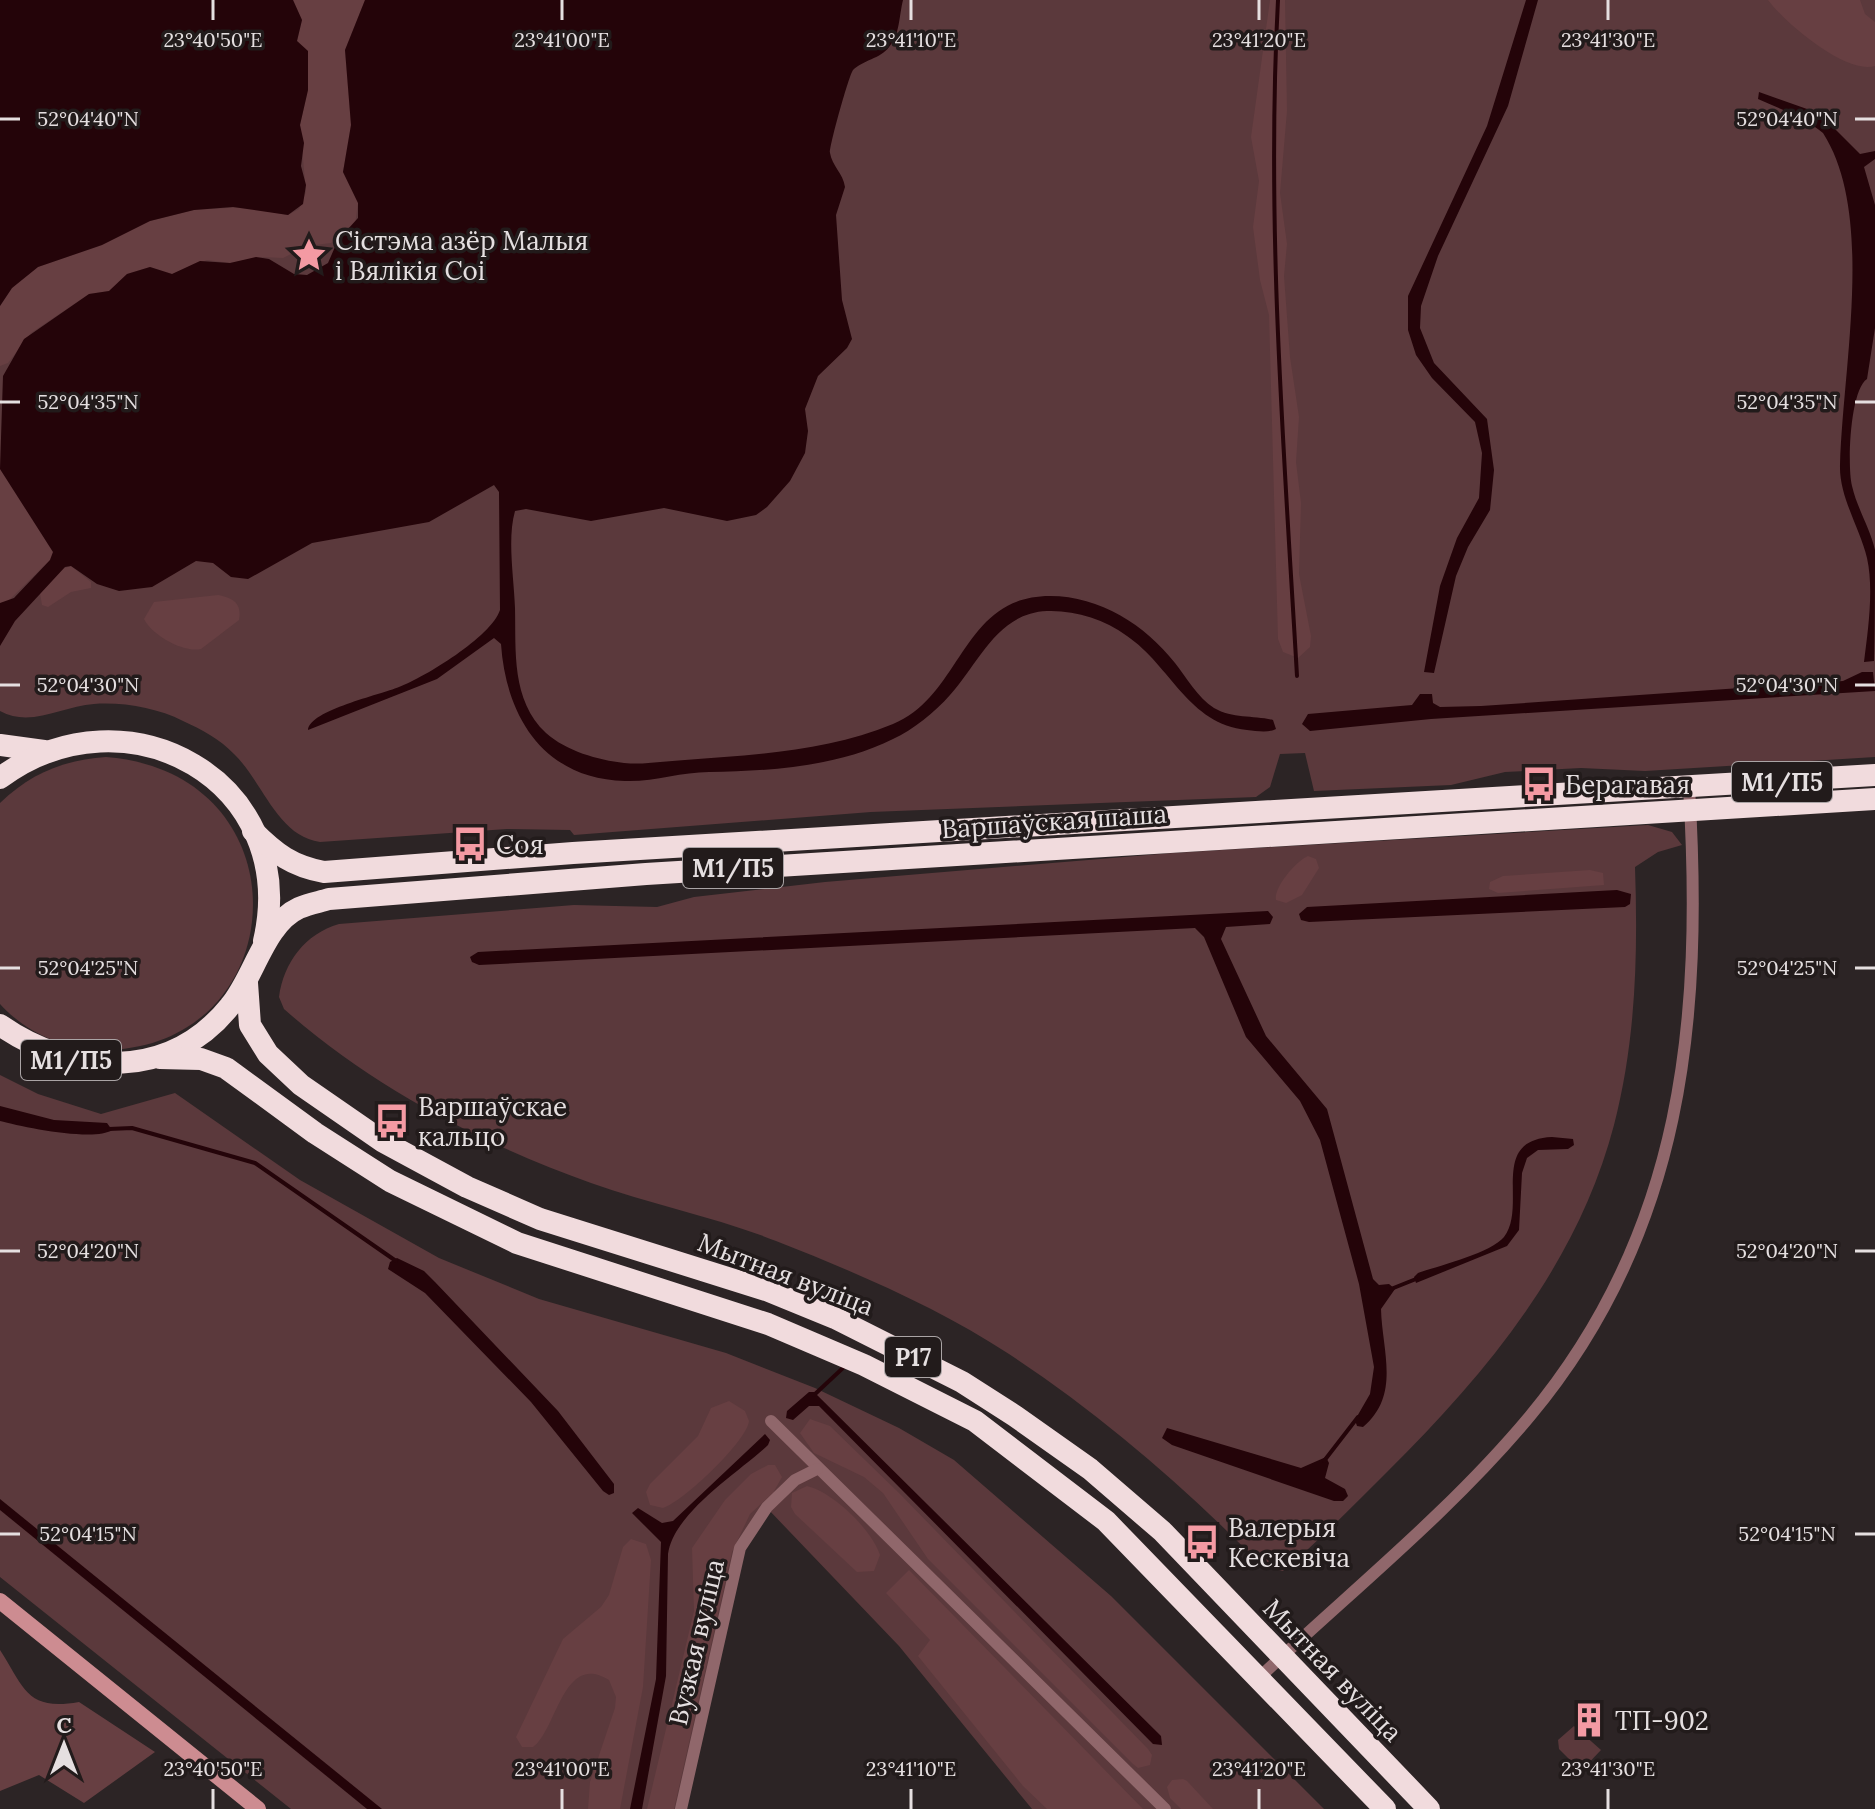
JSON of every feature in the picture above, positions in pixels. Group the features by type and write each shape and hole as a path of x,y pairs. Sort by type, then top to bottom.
{"highway":[{"name":"Варшаўская шаша","path":"0,778 45,751 79,741 114,739 149,745 170,753 210,777 235,802 253,831 264,861 269,892 268,923 261,954"},
{"path":"0,745 45,751"},
{"name":"Варшаўская шаша","path":"253,831 280,858 296,867 324,872 573,853 1875,775"},
{"name":"Варшаўская шаша","path":"0,1025 27,1043 57,1057 103,1063 150,1058 180,1047 206,1030 229,1008 247,983 279,925 297,908 329,899 646,874 1875,799"},
{"name":"Мытная вуліца","path":"247,983 250,1025 268,1054 301,1085 382,1141 467,1187 540,1219 769,1291 835,1318 962,1382 1090,1469 1162,1531 1429,1809"},
{"name":"Мытная вуліца","path":"150,1058 177,1057 214,1062 350,1156 436,1206 517,1243 798,1335 975,1421 1106,1521 1385,1809"}],"main road":[{"path":"0,1601 258,1809"}],"street":[{"path":"1260,1677 1429,1520 1530,1416 1579,1346 1623,1268 1657,1185 1681,1083 1693,946 1689,787"},
{"path":"771,1421 1165,1809"},
{"name":"Вузкая вуліца","path":"681,1809 740,1548 767,1507 795,1480 817,1469"}],"shaded area":[{"path":"0,0 1875,0 1875,757 1645,771 1581,768 1505,772 1451,785 1314,791 1305,753 1280,754 1270,787 1256,797 871,812 574,835 570,830 507,829 320,842 305,838 282,819 229,749 204,731 173,716 117,704 94,704 35,717 12,716 0,711"},
{"path":"0,0 293,0 302,20 297,41 308,51 308,90 300,125 304,143 301,166 306,185 303,204 288,215 233,207 194,210 150,221 102,245 38,267 12,288 0,306"},
{"path":"293,0 365,0 345,50 351,125 343,172 358,203 355,225 331,243 307,246 283,258 262,257 230,263 207,260 172,274 150,267 127,274 109,291 89,294 31,333 8,363 0,366 0,306 12,288 38,267 102,245 150,221 194,210 243,207 288,215 299,209 306,192 300,125 308,90 308,51 297,41 302,20"},
{"path":"365,0 903,0 893,42 881,54 853,70 833,138 831,158 845,187 836,215 842,300 852,339 847,348 818,376 805,409 808,431 805,453 790,481 756,515 727,521 664,508 591,521 526,509 515,511 511,546 518,674 527,706 546,733 583,754 632,763 764,754 843,740 893,724 916,710 935,692 964,649 998,612 1021,600 1050,596 1086,601 1120,615 1163,649 1208,704 1228,714 1273,720 1276,729 1247,730 1210,717 1181,692 1142,648 1118,630 1079,614 1047,611 1015,620 1002,630 944,701 908,731 849,756 803,766 699,772 636,781 597,778 572,769 551,756 534,739 521,719 504,671 501,644 494,638 437,679 308,730 320,716 424,675 471,644 494,621 500,610 499,492 494,485 429,522 312,543 248,579 231,577 213,563 196,561 152,587 119,591 97,584 71,566 65,567 15,621 0,646 0,603 14,598 50,560 53,552 0,469 3,376 24,339 89,294 109,291 127,274 150,267 172,274 200,261 230,263 256,257 269,259 294,274 307,275 328,263 338,240 358,218 358,203 343,172 351,125 345,50"},
{"path":"1270,0 1285,0 1287,111 1280,193 1287,244 1284,276 1290,357 1299,417 1296,462 1301,503 1299,574 1311,636 1310,647 1298,658 1283,652 1278,639 1269,315 1260,280 1253,227 1259,181 1251,137"},
{"path":"1526,0 1538,0 1508,106 1438,256 1421,306 1420,328 1434,363 1487,419 1494,470 1490,510 1468,547 1456,576 1434,673 1424,672 1440,586 1457,538 1479,498 1482,453 1475,422 1432,378 1416,355 1408,330 1408,296 1487,126"},
{"path":"1768,0 1860,0 1865,14 1875,22 1875,66 1863,67 1833,55 1802,33"},
{"path":"1759,92 1807,109 1834,128 1860,154 1875,151 1875,159 1864,167 1875,205 1875,328 1867,379 1861,386 1853,412 1850,462 1854,494 1875,550 1874,661 1864,662 1870,596 1867,558 1846,501 1840,465 1852,292 1848,205 1839,166 1823,133 1800,118 1758,99"},
{"path":"0,469 53,552 50,560 5,604 0,603"},
{"path":"71,566 91,582 91,588 71,592 48,607 42,605 40,593 62,569"},
{"path":"218,595 235,602 239,620 201,649 194,650 169,642 144,619 154,602"},
{"path":"1862,672 1873,672 1875,691 1431,719 1310,731 1302,724 1308,714 1412,705 1420,694 1432,694 1433,703 1440,707 1481,706 1843,681"},
{"path":"106,757 172,774 219,810 245,857 253,910 242,962 213,1006 166,1038 102,1050 74,1047 46,1038 21,1023 0,1004 0,803 49,770 76,761"},
{"path":"1648,825 1672,832 1682,845 1658,852 1635,867 1635,964 1627,1061 1614,1125 1598,1175 1577,1224 1553,1269 1494,1355 1425,1434 1283,1571 1263,1567 1204,1509 1110,1427 982,1337 895,1292 806,1253 730,1225 591,1183 468,1131 353,1063 284,1009 279,997 286,972 298,951 316,935 339,924 574,905 657,907 694,897 825,882 1172,853"},
{"path":"1308,856 1316,859 1319,868 1302,895 1286,903 1276,900 1286,875"},
{"path":"1590,870 1603,873 1604,885 1498,893 1489,889 1490,882 1503,876"},
{"path":"1617,890 1631,894 1630,904 1625,907 1309,922 1301,920 1299,914 1307,907"},
{"path":"1268,911 1273,917 1270,924 1226,927 1221,939 1266,1036 1327,1109 1373,1279 1379,1285 1389,1284 1395,1289 1381,1309 1386,1387 1375,1414 1363,1427 1357,1426 1355,1420 1370,1394 1374,1367 1359,1284 1320,1140 1300,1101 1246,1037 1204,937 1195,928 479,965 472,962 470,957 478,952"},
{"path":"0,1075 38,1094 101,1114 175,1093 300,1180 439,1258 539,1299 726,1353 815,1388 899,1428 954,1460 1111,1596 1324,1809 1032,1809 899,1646 767,1508 740,1548 682,1809 291,1809 0,1577"},
{"path":"0,1106 54,1120 107,1123 112,1130 75,1134 24,1127 0,1121"},
{"path":"1552,1137 1573,1139 1574,1145 1568,1149 1538,1150 1527,1158 1522,1173 1519,1230 1507,1246 1416,1283 1414,1277 1418,1273 1476,1254 1504,1237 1513,1209 1515,1162 1521,1150 1533,1141"},
{"path":"397,1258 424,1271 558,1411 614,1484 614,1493 609,1495 603,1491 531,1402 425,1293 388,1269 390,1262"},
{"path":"809,1392 814,1392 1161,1736 1162,1745 1153,1744 819,1406 809,1406 793,1420 786,1418 787,1411"},
{"path":"729,1401 745,1411 749,1421 738,1442 685,1495 663,1508 650,1505 646,1492 650,1484 698,1436 711,1408"},
{"path":"810,1419 830,1426 900,1494 1148,1749 1152,1755 1150,1765 1138,1768 1133,1764 928,1559 883,1493 864,1477 814,1453 800,1433"},
{"path":"1167,1428 1301,1468 1326,1457 1329,1463 1325,1478 1345,1489 1348,1496 1343,1501 1334,1501 1172,1445 1162,1438"},
{"path":"765,1434 770,1440 768,1445 694,1508 673,1538 668,1554 666,1676 642,1809 630,1809 656,1679 661,1542 632,1513 638,1508 662,1523 673,1521"},
{"path":"768,1465 775,1465 782,1477 773,1493 750,1514 732,1552 674,1809 647,1809 694,1611 692,1548 725,1500 751,1474"},
{"path":"807,1486 839,1504 869,1535 880,1555 874,1571 857,1572 795,1514 791,1507 792,1493"},
{"path":"0,1499 382,1809 367,1809 0,1510"},
{"path":"631,1539 646,1544 651,1560 643,1687 620,1809 588,1809 590,1782 615,1708 616,1697 609,1680 594,1674 581,1676 571,1684 533,1747 522,1747 516,1737 563,1639 601,1607 609,1595 623,1547"},
{"path":"909,1570 1143,1809 1047,1809 1023,1786 918,1656 930,1640 886,1593"},
{"path":"0,1650 22,1686 38,1700 62,1704 79,1702 155,1752 84,1803 39,1775 0,1791"},
{"path":"1574,1726 1601,1750 1581,1771 1559,1749 1558,1740"},
{"path":"1183,1779 1213,1809 1181,1809 1170,1798 1167,1787 1172,1780"}],"waterway":[{"path":"1278,0 1275,254 1297,676"},
{"path":"109,1129 132,1128 255,1163 396,1261"},
{"path":"1391,1289 1416,1279"},
{"path":"814,1395 844,1367"},
{"path":"1324,1461 1358,1417"}],"place":[{"name":"Сістэма азёр Малыя і Вялікія Соі","path":"309,255"},
{"name":"Берагавая","path":"1539,784"},
{"name":"Соя","path":"470,844"},
{"name":"Варшаўскае кальцо","path":"392,1121"},
{"name":"Валерыя Кескевіча","path":"1202,1542"},
{"name":"ТП-902","path":"1589,1720"}]}
